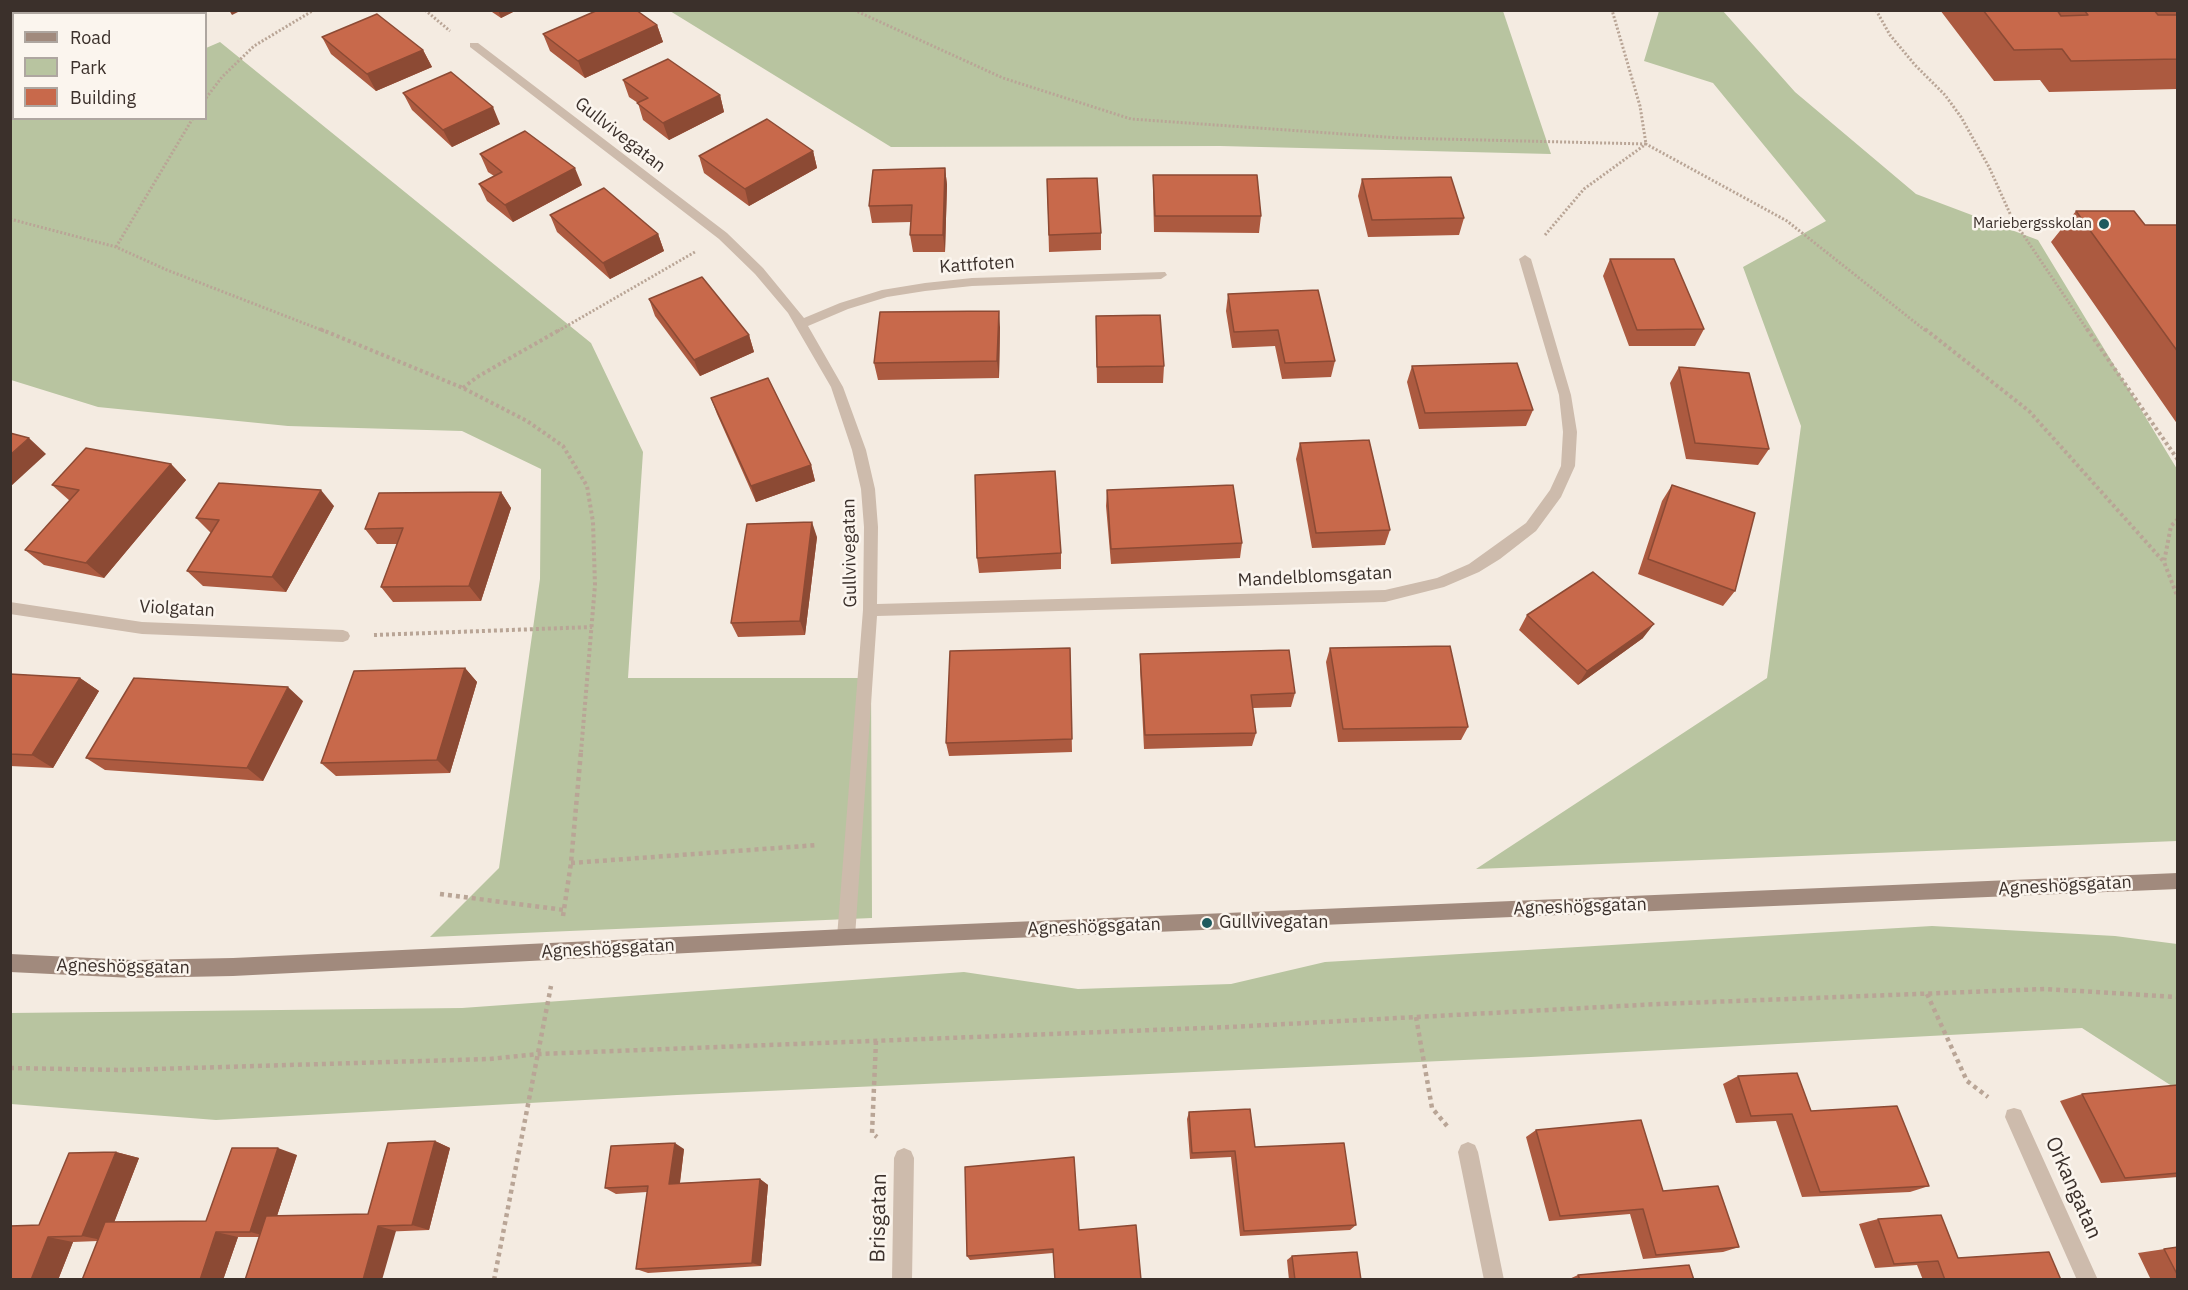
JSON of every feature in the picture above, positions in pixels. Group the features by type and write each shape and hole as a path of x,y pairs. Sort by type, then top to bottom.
{"street":[{"name":"Gullvivegatan","path":"474,45 723,236 759,271 802,324 837,387 859,450 868,489 871,527 870,610 846,937"},
{"name":"Mandelblomsgatan","path":"870,610 1385,596 1438,583 1474,568 1531,527 1556,493 1568,466 1570,432 1565,395 1525,259"},
{"name":"Kattfoten","path":"802,324 844,306 886,293 926,287 972,282 1161,275"},
{"name":"Violgatan","path":"10,608 142,628 343,636"},
{"name":"Agneshögsgatan","path":"10,963 133,969 222,967 846,937 2178,881"},
{"name":"Orkangatan","path":"2014,1117 2088,1280"},
{"path":"1468,1152 1494,1280"},
{"name":"Brisgatan","path":"902,1280 904,1158"}],"path":[{"path":"207,97 222,77 254,46 314,10"},
{"path":"854,10 1004,78 1131,119 1400,138 1646,144 1787,221 2029,411 2164,562 2178,598"},
{"path":"1612,10 1640,106 1646,144"},
{"path":"1876,10 1890,35 1915,65 1945,95 1961,117 2023,235 2178,460"},
{"path":"116,247 192,120"},
{"path":"1525,259 1584,189 1646,144"},
{"path":"10,219 116,247 167,270 349,340 463,388 527,421 563,446 587,486 593,522 595,585 571,864 539,1054 494,1280"},
{"path":"463,388 477,377 723,236"},
{"path":"2164,562 2171,526 2178,519"},
{"path":"343,636 592,627"},
{"path":"571,864 853,843"},
{"path":"440,894 564,910"},
{"path":"10,1068 123,1070 489,1059 539,1054 2045,989 2178,997"},
{"path":"1927,994 1967,1081 2014,1117"},
{"path":"1416,1017 1432,1108 1468,1152"},
{"path":"876,1041 872,1133 904,1158"}],"green space":[{"path":"670,11 1503,11 1551,154 1220,146 891,147"},
{"path":"1659,11 1723,11 1795,92 1916,194 2038,240 2177,469 2177,841 1476,869 1767,678 1801,426 1743,267 1826,221 1713,83 1644,61"},
{"path":"220,42 591,343 643,452 628,678 871,678 872,918 430,937 499,868 540,579 541,469 462,431 288,426 98,407 11,380 11,120 207,120 207,48"},
{"path":"1932,926 2115,936 2177,944 2178,1090 2082,1028 1531,1057 677,1095 216,1120 11,1104 10,1013 462,1008 964,972 1078,989 1231,984 1325,962"}],"building":[{"path":"73,10 130,10 132,12 69,12"},
{"path":"598,10 636,10 657,25 578,61 543,34"},
{"path":"1983,10 2057,10 2061,16 2088,15 2084,10 2154,10 2158,15 2178,15 2178,59 2071,61 2062,49 2014,50"},
{"path":"377,14 423,50 367,74 322,37"},
{"path":"668,59 720,95 663,123 637,103 648,98 623,80"},
{"path":"451,72 493,107 443,130 403,93"},
{"path":"767,119 813,151 745,189 699,156"},
{"path":"525,131 575,168 505,205 479,184 502,172 480,154"},
{"path":"945,168 943,235 910,235 912,205 869,206 873,170"},
{"path":"1153,175 1257,175 1261,216 1155,216"},
{"path":"1451,177 1464,218 1372,220 1362,179"},
{"path":"1097,178 1101,233 1049,235 1047,179"},
{"path":"604,188 658,234 603,263 550,215"},
{"path":"2076,211 2134,211 2145,225 2178,225 2178,352"},
{"path":"1610,259 1674,259 1704,329 1637,330"},
{"path":"702,277 749,335 694,360 649,299"},
{"path":"1318,290 1335,361 1285,363 1278,330 1234,332 1228,294"},
{"path":"999,311 997,361 874,363 880,312"},
{"path":"1160,315 1164,366 1097,367 1096,316"},
{"path":"1517,363 1533,410 1425,413 1412,366"},
{"path":"1679,367 1749,373 1769,449 1695,443"},
{"path":"768,378 811,465 751,486 711,398"},
{"path":"10,433 29,438 10,455"},
{"path":"1369,440 1390,530 1316,533 1300,443"},
{"path":"86,448 171,464 86,563 25,550 79,490 52,485"},
{"path":"1055,471 1061,553 977,558 975,475"},
{"path":"219,483 321,490 272,577 187,571 219,520 196,518"},
{"path":"1233,485 1242,543 1111,549 1107,490"},
{"path":"1672,485 1755,513 1735,591 1648,559"},
{"path":"501,492 469,586 381,587 403,528 365,529 379,493"},
{"path":"812,522 800,621 731,623 747,524"},
{"path":"1593,572 1654,624 1587,671 1527,615"},
{"path":"1450,646 1468,727 1343,729 1330,648"},
{"path":"1070,648 1072,739 946,743 950,651"},
{"path":"1289,650 1295,693 1251,695 1256,733 1145,735 1140,654"},
{"path":"465,668 437,760 321,763 354,671"},
{"path":"10,674 80,678 32,755 10,754"},
{"path":"134,678 288,687 247,768 86,758"},
{"path":"1797,1073 1811,1111 1897,1106 1929,1186 1820,1192 1792,1114 1751,1116 1738,1076"},
{"path":"2178,1085 2178,1173 2125,1178 2082,1094"},
{"path":"1250,1109 1255,1147 1344,1143 1356,1225 1244,1231 1235,1151 1192,1153 1189,1112"},
{"path":"1641,1120 1663,1191 1718,1186 1739,1247 1656,1255 1643,1209 1560,1216 1536,1130"},
{"path":"435,1141 412,1225 378,1226 363,1280 245,1280 266,1216 368,1214 388,1143"},
{"path":"675,1143 669,1184 760,1179 752,1263 636,1269 648,1186 605,1188 611,1146"},
{"path":"232,1148 278,1148 250,1232 216,1232 200,1280 82,1280 105,1222 206,1221"},
{"path":"116,1152 82,1236 48,1237 31,1280 10,1280 10,1226 39,1225 69,1153"},
{"path":"1074,1157 1079,1230 1136,1225 1141,1280 1055,1280 1053,1249 967,1256 965,1167"},
{"path":"1941,1215 1958,1258 2049,1252 2061,1280 1945,1280 1938,1261 1894,1264 1878,1219"},
{"path":"2178,1247 2178,1276 2164,1249"},
{"path":"1357,1252 1361,1280 1295,1280 1292,1256"},
{"path":"1689,1265 1694,1280 1580,1280 1578,1275"}],"place":[{"name":"Mariebergsskolan","path":"2104,224"},
{"name":"Gullvivegatan","path":"1207,923"}]}
